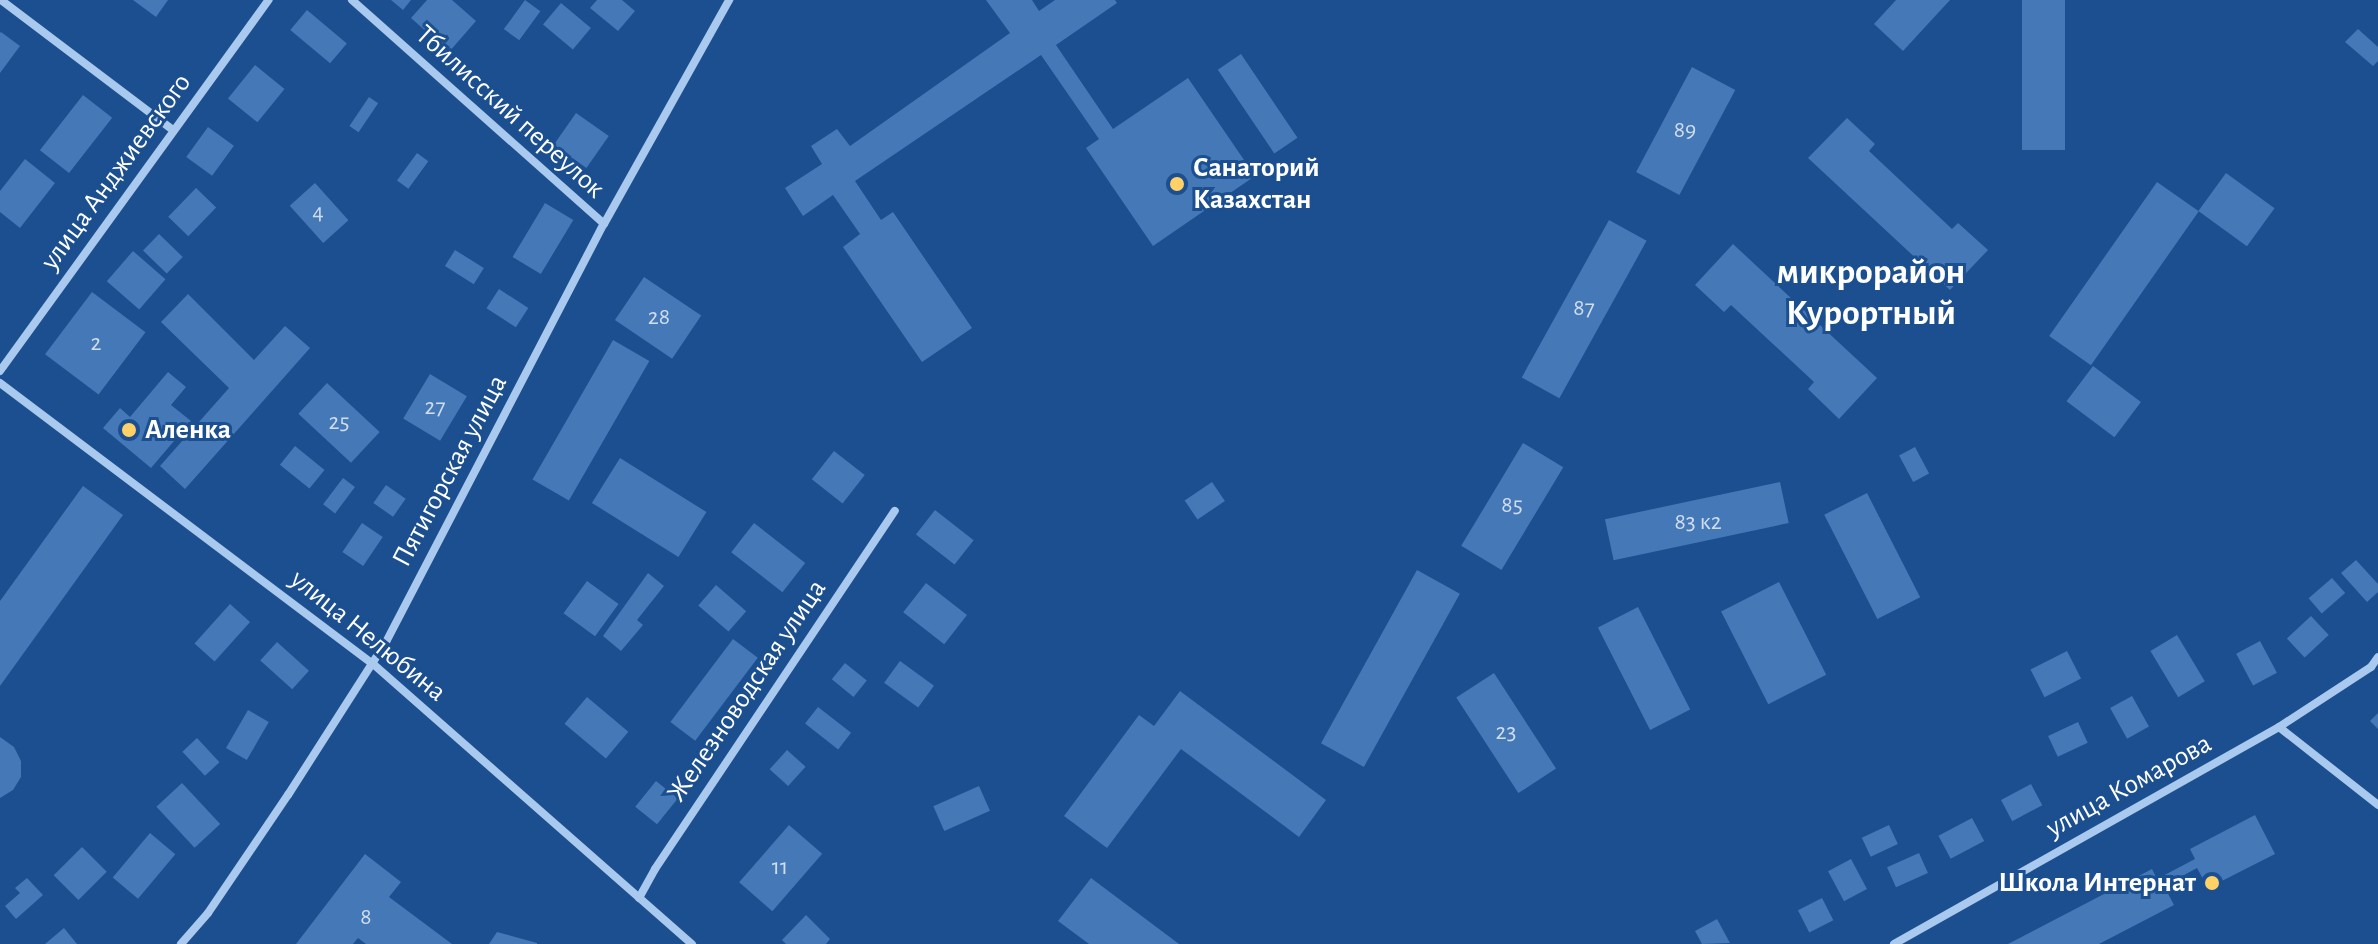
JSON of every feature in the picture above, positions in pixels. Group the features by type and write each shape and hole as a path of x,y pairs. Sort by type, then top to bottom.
{"street":[{"path":"1,0 173,130"},
{"name":"улица Анджиевского","path":"0,371 269,0"},
{"name":"Тбилисский переулок","path":"352,0 604,224"},
{"name":"Пятигорская улица","path":"181,944 235,874 372,663 604,224 729,0"},
{"name":"улица Нелюбина","path":"0,383 372,663 692,944"},
{"name":"Железноводская улица","path":"639,898 655,869 895,511"},
{"name":"улица Комарова","path":"1894,944 2279,727 2371,667 2378,657"},
{"path":"2279,727 2378,805"}],"building":[{"path":"133,0 168,0 156,17"},
{"path":"391,0 411,0 403,10"},
{"path":"427,0 452,0 476,21 449,52 411,18"},
{"path":"525,0 540,11 519,40 504,29"},
{"path":"597,0 622,0 635,11 618,31 590,8"},
{"name":"Санаторий Казахстан","path":"986,0 1032,0 1039,11 1055,0 1115,0 1117,3 1056,45 1113,129 1188,78 1255,176 1153,246 1086,148 1099,139 1041,55 855,181 881,220 893,212 972,328 922,362 843,247 860,234 833,195 803,216 785,188 822,164 811,146 837,129 850,146 1010,33"},
{"path":"1896,0 1950,0 1903,51 1874,24"},
{"path":"2022,0 2065,0 2065,150 2022,150"},
{"path":"561,3 591,28 573,50 543,24"},
{"path":"307,10 347,43 330,63 290,30"},
{"path":"2358,29 2378,47 2378,61 2373,66 2345,42"},
{"path":"0,33 20,46 0,73"},
{"path":"1241,54 1297,138 1274,153 1218,70"},
{"path":"255,65 285,89 257,122 228,98"},
{"path":"1692,67 1735,90 1679,195 1636,172"},
{"path":"83,95 112,118 69,173 40,150"},
{"path":"369,97 378,103 359,132 349,126"},
{"path":"576,113 609,136 586,168 554,145"},
{"path":"1847,118 1875,144 1869,151 1952,229 1958,223 1988,250 1950,290 1808,158"},
{"path":"208,127 234,146 212,176 186,157"},
{"path":"417,153 428,161 408,189 397,181"},
{"path":"25,159 55,183 20,228 0,212 0,191"},
{"path":"2226,173 2275,208 2247,246 2198,211"},
{"path":"2157,182 2199,211 2091,365 2049,336"},
{"path":"315,183 348,220 323,243 290,206"},
{"path":"196,188 216,207 188,236 168,217"},
{"path":"545,203 573,220 541,274 513,257"},
{"path":"1609,220 1647,241 1559,398 1522,377"},
{"path":"159,234 183,257 167,273 143,251"},
{"path":"1733,244 1877,378 1839,419 1808,389 1814,382 1731,305 1724,312 1695,285"},
{"path":"455,250 484,268 474,284 445,266"},
{"path":"133,251 165,279 139,309 107,281"},
{"path":"644,277 701,316 672,359 615,320"},
{"path":"499,289 528,308 516,327 486,308"},
{"path":"92,292 146,332 99,395 45,354"},
{"path":"188,294 254,360 285,326 310,348 185,489 160,466 229,388 161,322"},
{"path":"613,340 649,361 569,500 532,479"},
{"path":"2093,366 2141,402 2114,437 2067,401"},
{"path":"168,372 186,387 171,405 191,421 151,468 103,428 120,408 130,417"},
{"path":"430,374 467,396 440,441 403,419"},
{"path":"327,383 380,432 351,463 298,414"},
{"path":"1523,443 1563,467 1501,570 1461,546"},
{"path":"295,446 325,470 309,489 280,465"},
{"path":"1915,447 1929,473 1913,482 1899,455"},
{"path":"834,451 865,475 843,503 812,479"},
{"path":"620,458 707,512 678,557 592,503"},
{"path":"343,478 355,487 335,513 323,504"},
{"path":"1212,482 1225,501 1198,520 1185,500"},
{"path":"1780,482 1789,523 1614,560 1605,519"},
{"path":"386,485 406,499 393,517 373,503"},
{"path":"83,486 123,515 0,686 0,601"},
{"path":"1867,493 1920,597 1877,619 1824,515"},
{"path":"935,510 974,540 955,565 916,534"},
{"path":"362,523 383,537 363,566 342,552"},
{"path":"754,523 805,563 782,592 731,552"},
{"path":"2356,560 2378,584 2378,592 2367,602 2341,573"},
{"path":"1417,570 1460,594 1364,767 1321,743"},
{"path":"648,573 664,586 637,620 643,625 621,651 603,636"},
{"path":"2332,578 2345,593 2322,613 2309,598"},
{"path":"587,581 619,604 595,636 563,613"},
{"path":"1779,582 1826,675 1768,704 1721,612"},
{"path":"926,583 967,615 944,644 903,612"},
{"path":"716,585 746,611 728,632 698,605"},
{"path":"230,604 250,622 215,661 195,643"},
{"path":"1638,607 1690,709 1650,730 1598,627"},
{"path":"2311,616 2329,635 2305,658 2287,639"},
{"path":"2177,635 2205,681 2178,697 2150,651"},
{"path":"733,639 758,658 695,741 670,722"},
{"path":"2260,641 2277,673 2253,685 2236,654"},
{"path":"277,642 309,671 292,689 260,661"},
{"path":"2067,651 2081,679 2045,697 2030,670"},
{"path":"900,661 934,686 918,708 884,683"},
{"path":"845,663 867,681 854,697 832,679"},
{"path":"1494,673 1556,769 1518,793 1456,698"},
{"path":"1180,691 1326,800 1299,837 1181,749 1107,848 1064,816 1139,715 1154,726"},
{"path":"2132,696 2149,727 2127,739 2110,708"},
{"path":"587,697 628,732 606,759 565,724"},
{"path":"818,707 851,733 838,749 805,724"},
{"path":"248,710 269,722 247,760 226,748"},
{"path":"2378,713 2378,729 2370,721"},
{"path":"2078,722 2088,743 2058,757 2048,736"},
{"path":"0,737 14,747 21,761 21,777 13,790 0,798"},
{"path":"197,738 220,762 205,776 182,752"},
{"path":"787,750 806,767 788,786 770,769"},
{"path":"656,781 678,799 657,824 635,807"},
{"path":"182,783 220,824 195,848 156,807"},
{"path":"2031,784 2042,805 2012,821 2001,800"},
{"path":"979,786 990,811 944,831 933,806"},
{"path":"2255,815 2275,854 2208,888 2197,868 2164,886 2174,905 2099,944 2008,944 2152,869 2157,879 2195,859 2190,849"},
{"path":"1972,818 1984,841 1951,859 1938,836"},
{"path":"789,825 822,854 772,911 739,882"},
{"path":"1889,825 1898,844 1871,857 1862,838"},
{"path":"150,833 175,854 138,899 113,877"},
{"path":"82,847 107,872 78,900 54,875"},
{"path":"1919,853 1928,873 1896,887 1887,867"},
{"path":"365,854 401,882 389,897 452,944 366,944 358,938 353,944 296,944"},
{"path":"1851,859 1867,889 1844,901 1828,871"},
{"path":"27,878 43,895 16,919 5,906 20,893 15,888"},
{"path":"1091,878 1179,944 1089,944 1058,921"},
{"path":"1822,898 1833,920 1809,933 1798,910"},
{"path":"806,915 830,939 826,944 786,944 782,940"},
{"path":"1717,919 1730,943 1702,944 1695,931"},
{"path":"64,928 77,944 45,944"},
{"path":"497,932 537,943 537,944 489,944"}],"place":[{"name":"Санаторий Казахстан","path":"1177,184"},
{"name":"Аленка","path":"129,430"},
{"name":"Школа Интернат","path":"2212,883"}],"district":[{"name":"микрорайон Курортный","path":"1871,292"}]}
